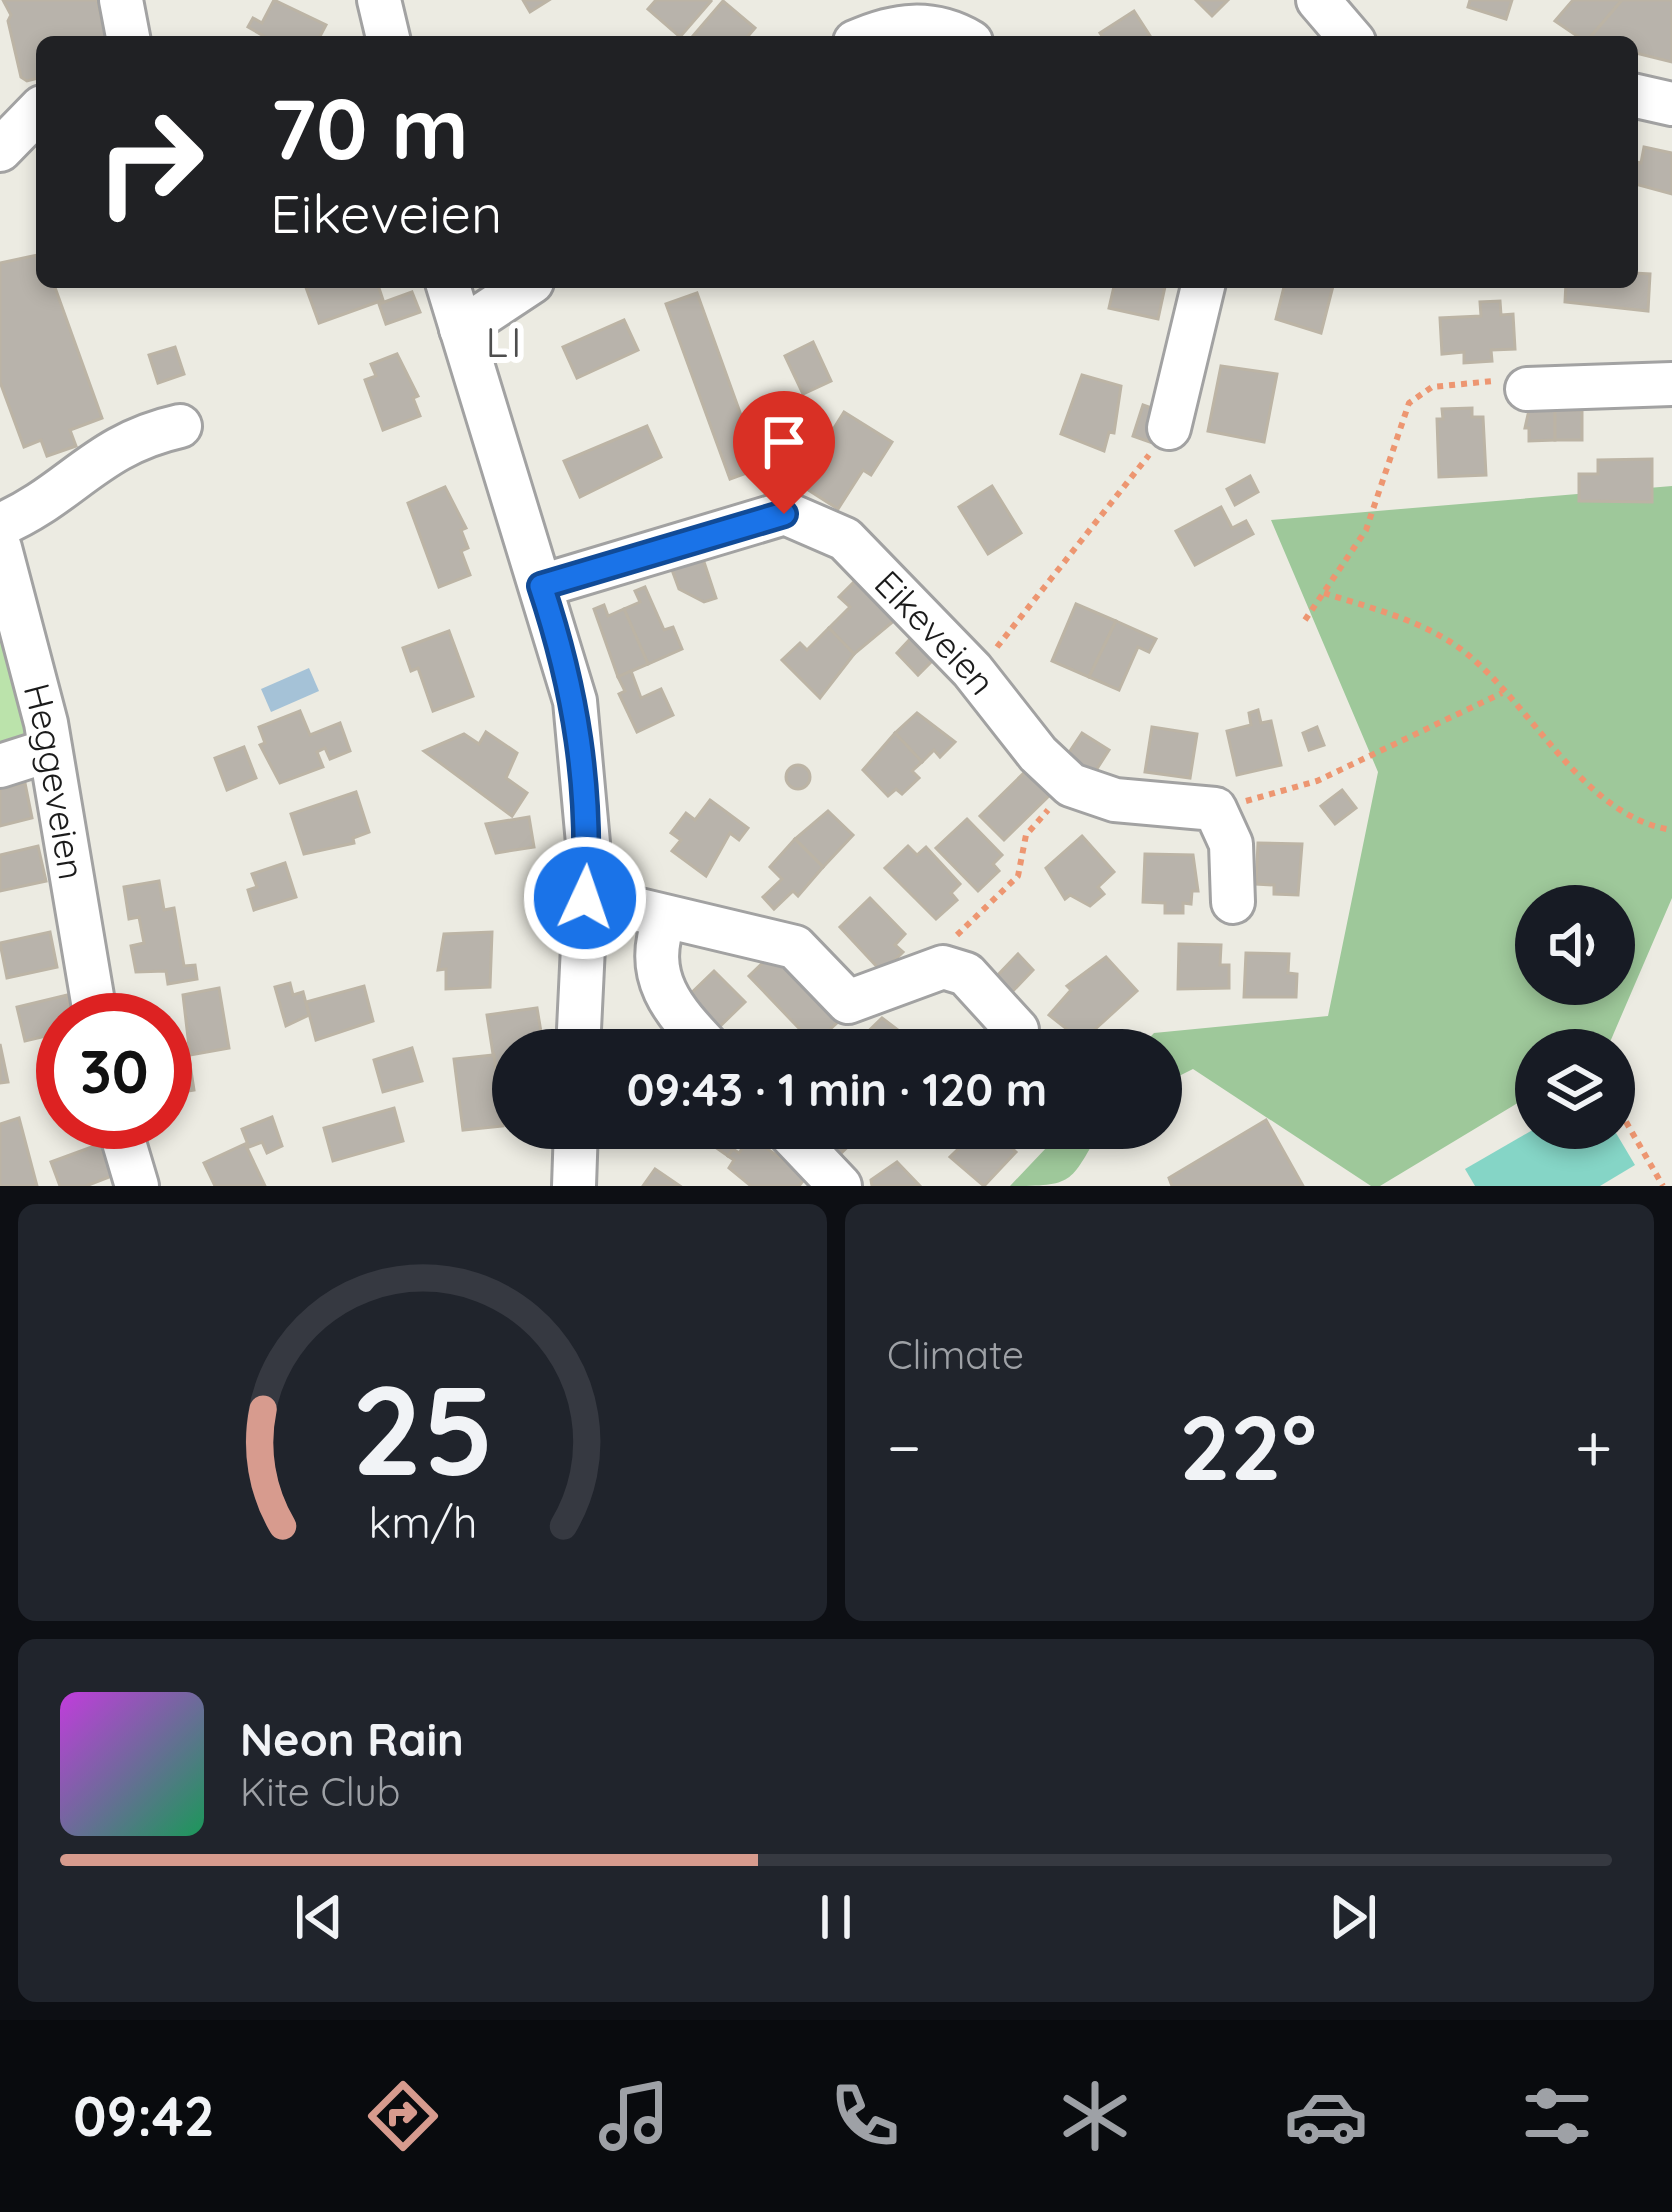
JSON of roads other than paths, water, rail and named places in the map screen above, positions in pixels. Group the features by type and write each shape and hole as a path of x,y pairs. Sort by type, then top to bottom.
{"street":[{"path":"122,0 128,36"},
{"path":"379,0 388,36"},
{"path":"1318,0 1349,36"},
{"path":"875,36 911,25 938,27 958,36"},
{"path":"1638,96 1672,104"},
{"path":"15,145 36,115"},
{"path":"449,288 563,652 584,750 585,898 579,1029"},
{"path":"461,328 523,288"},
{"path":"1169,428 1203,288"},
{"path":"1527,389 1672,384"},
{"path":"0,525 39,505 118,445 180,426"},
{"name":"Eikeveien","path":"541,586 784,514 845,539 972,670 1038,754 1071,785 1115,800 1215,809 1232,844 1233,902"},
{"name":"Heggeveien","path":"0,548 50,750 91,993"},
{"path":"0,766 50,750"},
{"path":"585,898 795,947 848,1002 943,967 966,974 1016,1029"},
{"path":"665,919 658,936 657,975 666,1002 691,1029"},
{"path":"126,1149 137,1186"},
{"path":"574,1186 575,1149"},
{"path":"805,1149 840,1186"}],"district":[{"name":"LI","path":"505,342"}]}
